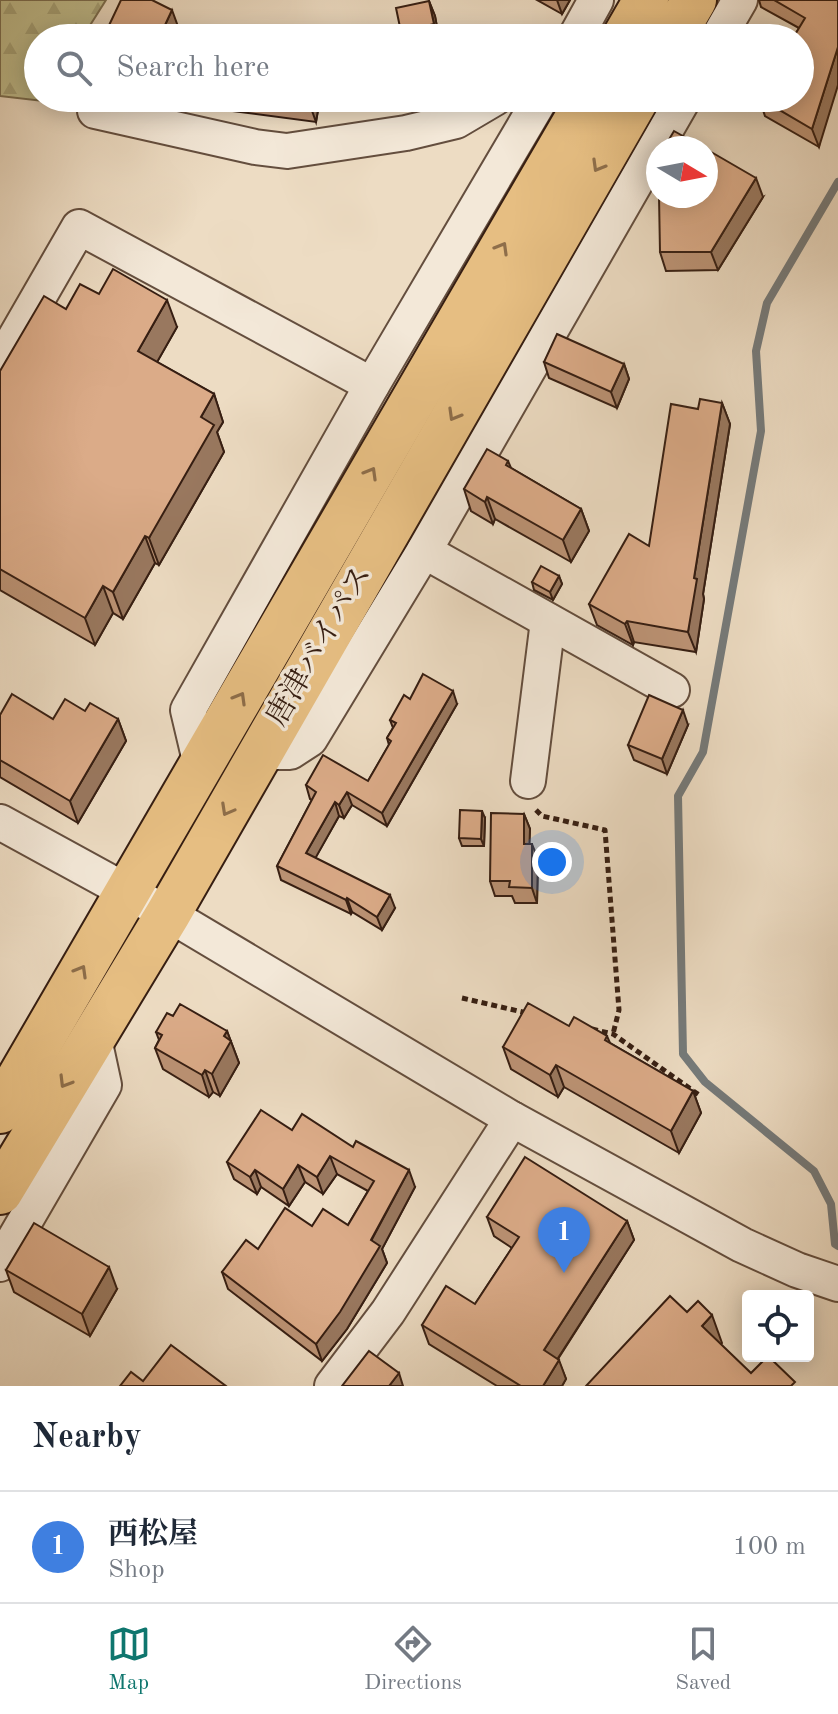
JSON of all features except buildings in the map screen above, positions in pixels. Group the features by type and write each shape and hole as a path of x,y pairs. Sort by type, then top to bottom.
{"highway":[{"path":"632,24 646,0"},
{"path":"696,24 719,10"},
{"name":"唐津バイパス","path":"0,1111 201,765 484,362 583,112"},
{"name":"唐津バイパス","path":"0,1192 168,914 629,112"}],"street":[{"path":"583,24 596,0"},
{"path":"99,112 255,147 287,151 406,133 456,121 471,112"},
{"path":"201,765 188,710 372,385 533,112"},
{"path":"259,752 290,752 310,739 424,551 484,362 673,112"},
{"path":"0,364 79,227 372,385"},
{"path":"410,320 484,362"},
{"path":"424,551 672,690"},
{"path":"528,781 548,621"},
{"path":"0,822 168,914 512,1119 742,1245 797,1270 838,1284"},
{"path":"0,1264 104,1085 93,1034"},
{"path":"332,1386 388,1312 512,1119"}],"path":[{"path":"528,781 526,799 542,816 605,830 619,1010 613,1034"},
{"path":"462,998 538,1016"},
{"path":"583,1027 613,1034 699,1095"}],"green space":[{"path":"0,0 106,0 91,24 24,24 24,99 0,96"}],"waterway":[{"path":"838,182 767,303 756,351 761,431 703,752 678,796 683,1054 705,1082 814,1171 831,1204 835,1244 838,1246"}],"place":[{"name":"西松屋","path":"564,1273"}]}
